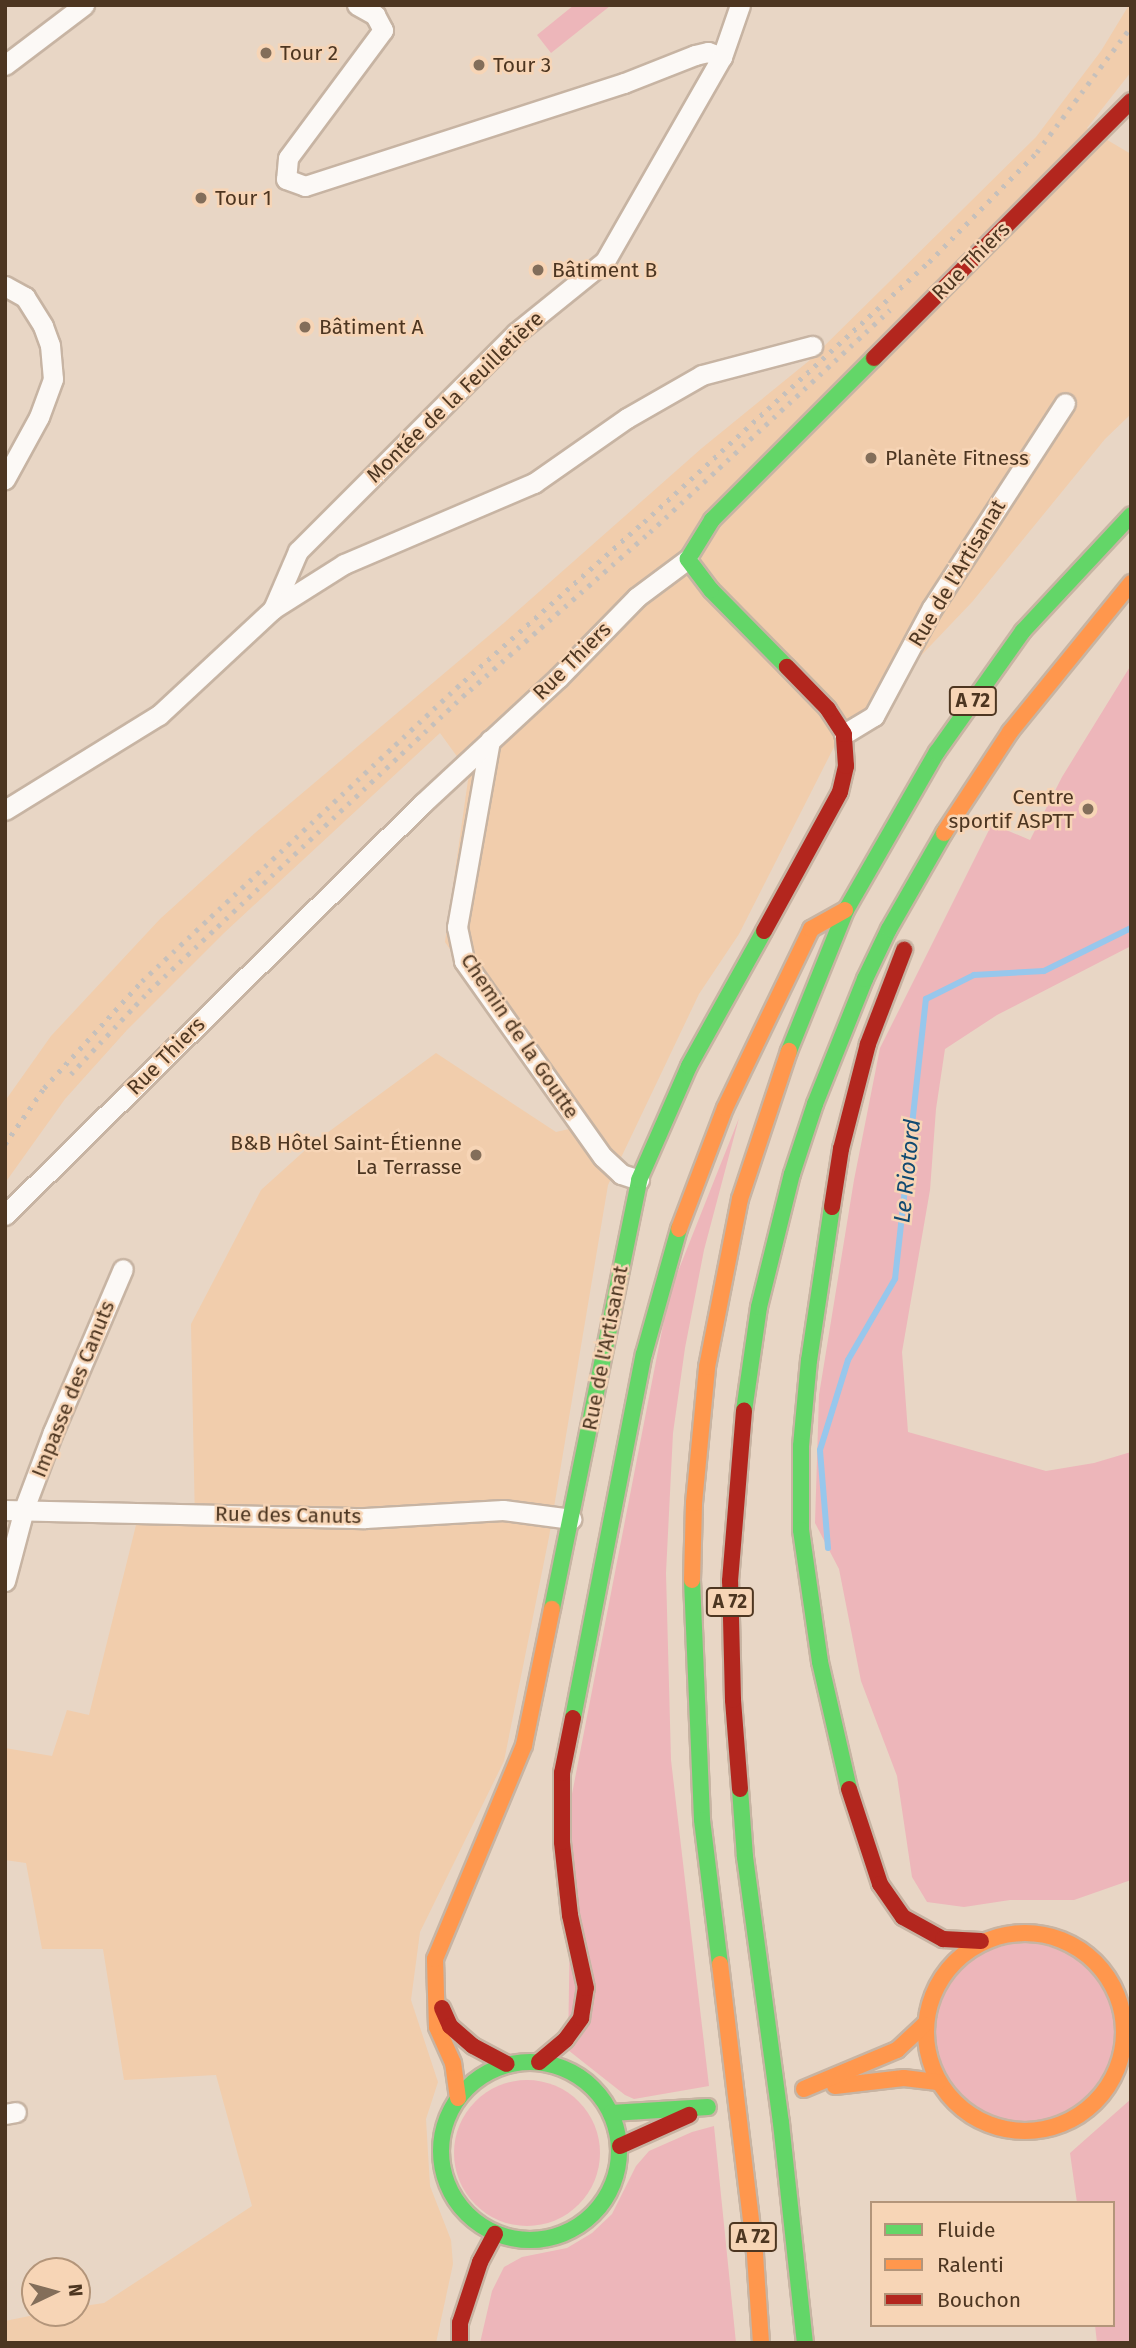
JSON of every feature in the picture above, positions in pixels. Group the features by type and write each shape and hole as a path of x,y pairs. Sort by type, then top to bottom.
{"main road":[{"name":"Rue Thiers","path":"688,559 712,520 1131,101"},
{"name":"A 72","path":"761,2343 755,2255 702,1820 691,1604 694,1503 707,1367 740,1199 779,1077 846,910 937,752 1023,631 1131,514"},
{"path":"688,559 711,590 816,694 844,734"},
{"name":"A 72","path":"805,2343 781,2123 738,1786 731,1637 733,1525 748,1373 759,1307 789,1186 841,1036 865,979 912,887 1010,732 1131,583"},
{"name":"Rue de l'Artisanat","path":"458,2098 453,2063 437,2027 435,1959 524,1745 639,1180 689,1066 840,792 846,765 844,734"},
{"path":"912,887 907,944 868,1044 841,1149 809,1360 801,1446 801,1530 826,1689 847,1784 880,1884 903,1917 943,1939 981,1941 1023,1932 1052,1936 1079,1948 1101,1968 1128,2015 1124,2070 1093,2104 1071,2119 1046,2129 1018,2131 991,2125 966,2112 938,2082 931,2066 924,2025"},
{"path":"539,2062 566,2039 581,2018 586,1988 562,1842 562,1773 644,1353 665,1275 724,1108 811,929 846,910"},
{"path":"938,2082 904,2078 804,2089 897,2050 924,2025 943,1975 965,1952 981,1941"},
{"name":"Rue de l'Artisanat","path":"434,1989 450,2026 473,2046 507,2064"},
{"path":"539,2062 568,2070 593,2088 611,2113 620,2146 616,2177 603,2204 582,2225 554,2238 524,2241 495,2234 472,2220 454,2199 444,2175 441,2148 445,2122 458,2098 471,2083 507,2064 539,2062"},
{"path":"611,2113 708,2107 620,2146"},
{"path":"460,2343 460,2323 480,2262 495,2234"}],"street":[{"path":"5,65 84,5"},
{"path":"356,5 375,15 383,30 288,158 286,179 306,186 624,83 695,55 708,52 722,57"},
{"name":"Montée de la Feuilletière","path":"273,610 298,551 516,333 605,261 722,57 740,5"},
{"path":"5,286 26,298 43,326 50,345 53,379 39,417 5,479"},
{"path":"5,810 159,715 273,610 344,564 534,483 627,418 702,375 813,346"},
{"name":"Rue de l'Artisanat","path":"844,734 874,716 932,608 1065,403"},
{"name":"Rue Thiers","path":"5,1215 308,915 558,678 636,597 688,559"},
{"name":"Chemin de la Goutte","path":"490,740 457,927 464,961 603,1157 621,1174 639,1180"},
{"name":"Impasse des Canuts","path":"5,1581 15,1509 53,1432 123,1269"},
{"name":"Rue des Canuts","path":"15,1509 365,1518 503,1510 571,1519"}],"shaded area":[{"path":"574,5 610,6 551,53 537,35"},
{"path":"1129,5 1131,72 1087,128 1131,154 1131,414 1105,439 972,602 834,747 739,934 699,994 608,1185 549,1537 504,1761 420,1932 411,2000 438,2082 426,2119 430,2186 451,2240 453,2264 436,2343 5,2343 5,2321 21,2318 21,2327 91,2327 91,2305 104,2303 252,2206 216,2075 124,2080 103,1949 42,1949 26,1863 5,1860 5,1748 52,1756 67,1710 89,1715 137,1521 195,1523 191,1324 261,1190 312,1144 436,1053 556,1132 569,1129 550,1095 445,942 469,773 440,733 224,933 127,1030 65,1099 5,1183 5,1101 51,1036 160,919 255,833 505,622 702,448 810,360 1036,137 1101,51"},
{"path":"1131,665 1131,946 997,1015 945,1049 936,1109 930,1190 902,1352 908,1432 1046,1471 1094,1463 1131,1452 1131,1880 1074,1900 1010,1900 964,1907 927,1902 912,1877 897,1776 861,1681 839,1569 815,1523 819,1395 854,1180 880,1048 992,824 1030,840 1062,777"},
{"path":"739,1118 704,1250 685,1348 673,1433 666,1573 671,1760 709,2086 634,2099 625,2095 568,2050 572,1794 669,1294"},
{"path":"1025,1943 1059,1950 1089,1969 1108,1999 1115,2033 1108,2067 1089,2097 1059,2116 1025,2123 991,2116 961,2097 942,2067 935,2033 942,1999 961,1969 991,1950"},
{"path":"527,2080 555,2085 579,2101 595,2125 600,2153 595,2181 579,2205 555,2221 527,2226 499,2221 475,2205 459,2181 454,2153 459,2125 475,2101 499,2085"},
{"path":"1131,2099 1131,2343 1097,2343 1095,2327 1115,2327 1115,2201 1077,2201 1070,2153"},
{"path":"714,2126 736,2343 480,2343 492,2291 504,2267 522,2257 567,2248 592,2233 612,2214 636,2166 649,2151 692,2132"}],"waterway":[{"name":"Le Riotord","path":"828,1548 820,1450 848,1360 895,1279 926,999 974,975 1044,971 1131,928"}],"railway":[{"path":"5,1144 44,1088 142,981 464,681 644,522 929,262 1037,152 1131,27"},
{"path":"71,1074 149,991 470,690 650,532 890,310"}],"traffic: fast":[{"path":"787,667 711,590 688,559 712,520 874,358"},
{"path":"789,1051 846,910 937,752 1023,631 1131,515"},
{"path":"744,1411 759,1307 792,1174 815,1104 865,979 889,929 944,833"},
{"path":"552,1609 639,1180 689,1066 764,931"},
{"path":"832,1207 809,1360 801,1446 801,1530 820,1662 849,1789"},
{"path":"573,1718 644,1354 679,1229"},
{"path":"692,1580 702,1820 720,1964"},
{"path":"740,1789 745,1857 781,2123 805,2343"},
{"path":"530,2062 564,2069 593,2088 612,2117 619,2151 612,2185 593,2214 564,2233 530,2240 496,2233 467,2214 448,2185 441,2151 448,2117 467,2088 496,2069 530,2062"},
{"path":"611,2113 708,2107"}],"traffic: slow":[{"path":"944,833 1010,732 1131,583"},
{"path":"679,1229 725,1108 811,929 845,910"},
{"path":"692,1580 694,1503 707,1367 740,1199 789,1051"},
{"path":"458,2098 453,2063 437,2027 435,1959 524,1745 552,1609"},
{"path":"1025,1933 1063,1941 1095,1962 1116,1994 1124,2032 1116,2070 1095,2102 1063,2123 1025,2131 987,2123 955,2102 934,2070 926,2032 934,1994 955,1962 987,1941 1025,1933"},
{"path":"720,1964 755,2255 761,2343"},
{"path":"804,2089 897,2050 924,2025"},
{"path":"835,2086 904,2078 938,2082"}],"traffic: jam":[{"path":"874,358 1131,101"},
{"path":"764,931 840,792 846,766 844,734 828,709 787,667"},
{"path":"832,1207 841,1149 868,1044 904,950"},
{"path":"740,1789 733,1700 730,1581 744,1411"},
{"path":"539,2062 566,2039 581,2018 586,1988 570,1915 562,1842 562,1773 573,1718"},
{"path":"849,1789 880,1884 903,1917 943,1939 981,1941"},
{"path":"442,2008 450,2026 473,2046 507,2064"},
{"path":"620,2146 689,2115"},
{"path":"460,2343 460,2323 480,2262 495,2234"}],"place":[{"name":"Tour 2","path":"266,53"},
{"name":"Tour 3","path":"479,65"},
{"name":"Tour 1","path":"201,198"},
{"name":"Bâtiment B","path":"538,270"},
{"name":"Bâtiment A","path":"305,327"},
{"name":"Planète Fitness","path":"871,458"},
{"name":"Centre sportif ASPTT","path":"1088,809"},
{"name":"B&B Hôtel Saint-Étienne La Terrasse","path":"476,1155"}]}
